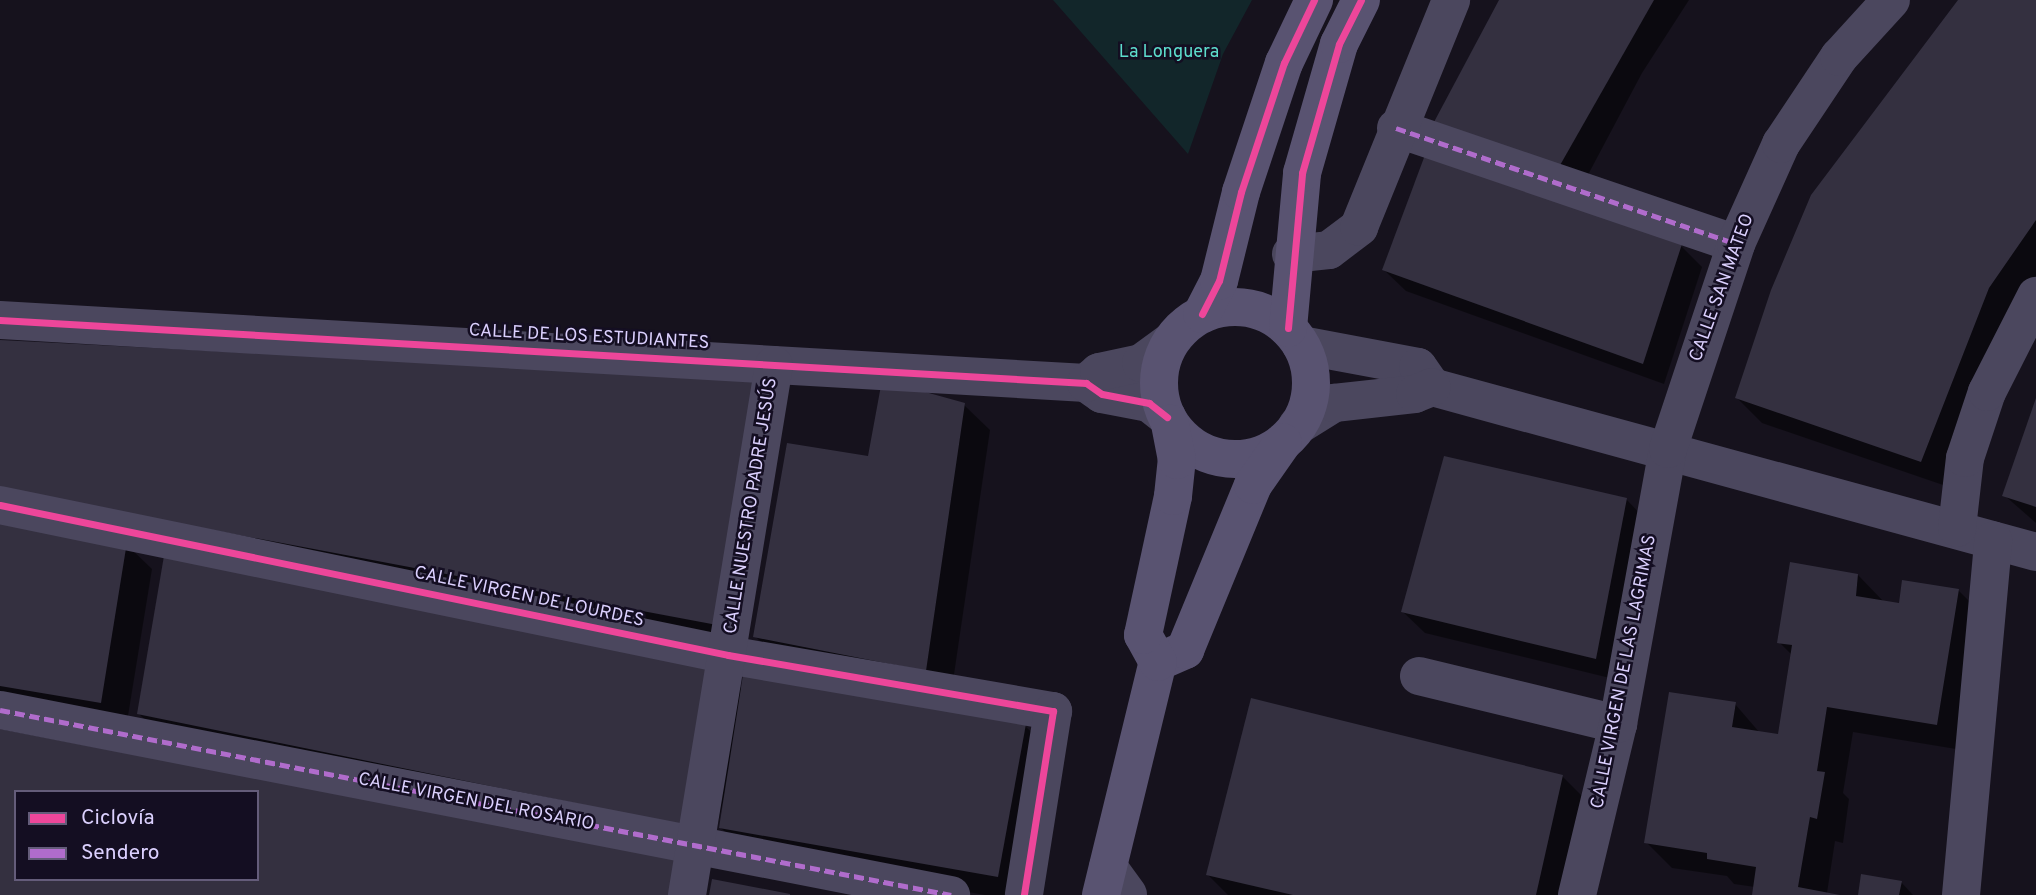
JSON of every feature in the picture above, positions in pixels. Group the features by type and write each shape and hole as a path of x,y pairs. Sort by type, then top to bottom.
{"main road":[{"path":"1112,886 1158,662 1143,635 1173,496 1177,460 1158,383 1170,342 1202,314 1219,281 1241,192 1284,63 1314,0"},
{"path":"1158,662 1185,650 1253,485 1290,434 1311,386 1294,336 1291,254 1302,173 1339,44 1361,0"},
{"path":"1202,314 1237,307 1256,310 1294,336"},
{"path":"1168,421 1202,452 1223,458 1265,453 1290,434"}],"street":[{"path":"1291,254 1329,250 1359,227 1396,128 1451,0"},
{"name":"CALLE SAN MATEO","path":"1668,449 1735,244 1781,144 1839,57 1891,0"},
{"path":"1396,128 1735,244"},
{"path":"1957,528 1965,458 1987,392 2036,296"},
{"name":"CALLE DE LOS ESTUDIANTES","path":"0,320 1086,383 1102,394 1149,403 1168,421"},
{"path":"1294,336 1418,367 1432,387"},
{"name":"CALLE DE LOS ESTUDIANTES","path":"1086,383 1099,372 1140,363 1170,342"},
{"name":"CALLE NUESTRO PADRE JESÚS","path":"687,895 775,365"},
{"path":"1290,434 1334,403 1415,394 1432,387 1668,449 2036,552"},
{"name":"CALLE VIRGEN DE LAS LAGRIMAS","path":"1577,895 1618,724 1668,449"},
{"name":"CALLE VIRGEN DE LOURDES","path":"0,505 728,655 1053,711 1024,895"},
{"path":"1961,895 1993,540"},
{"path":"1419,676 1618,724"},
{"name":"CALLE VIRGEN DEL ROSARIO","path":"0,710 951,895"}],"green space":[{"name":"La Longuera","path":"1053,0 1252,0 1223,54 1188,154"}],"building":[{"path":"1499,0 1654,0 1559,167 1434,122"},
{"path":"1958,0 2036,0 2036,220 1989,288 1921,462 1735,398 1771,290 1811,195"},
{"path":"1425,155 1682,244 1643,364 1382,270"},
{"path":"0,340 757,379 717,625 0,490"},
{"path":"882,380 965,403 926,671 753,637 787,443 868,456"},
{"path":"2036,398 2036,507 2002,496"},
{"path":"1444,456 1627,498 1596,659 1401,612"},
{"path":"0,519 127,542 101,703 0,686"},
{"path":"165,550 717,661 687,826 137,714"},
{"path":"1790,562 1858,574 1856,596 1899,603 1902,580 1959,589 1937,725 1827,707 1817,771 1825,772 1817,819 1810,817 1798,887 1840,895 1752,895 1756,867 1707,859 1707,853 1644,843 1669,692 1736,702 1732,727 1778,734 1792,645 1777,643"},
{"path":"743,675 1026,724 998,877 719,828"},
{"path":"1251,698 1563,775 1536,895 1293,895 1206,875"},
{"path":"0,729 676,858 669,895 0,895"},
{"path":"1861,874 1902,881 1899,895 1858,895"},
{"path":"712,879 790,894 790,895 709,895"}],"marked path":[{"path":"1396,128 1736,244"},
{"path":"0,710 951,895"}],"cycle path":[{"path":"1202,314 1219,281 1241,192 1284,63 1314,0"},
{"path":"1288,328 1302,173 1339,44 1361,0"},
{"path":"0,320 1086,383 1102,394 1149,403 1167,417"},
{"path":"0,505 728,655 1053,711 1024,895"}]}
